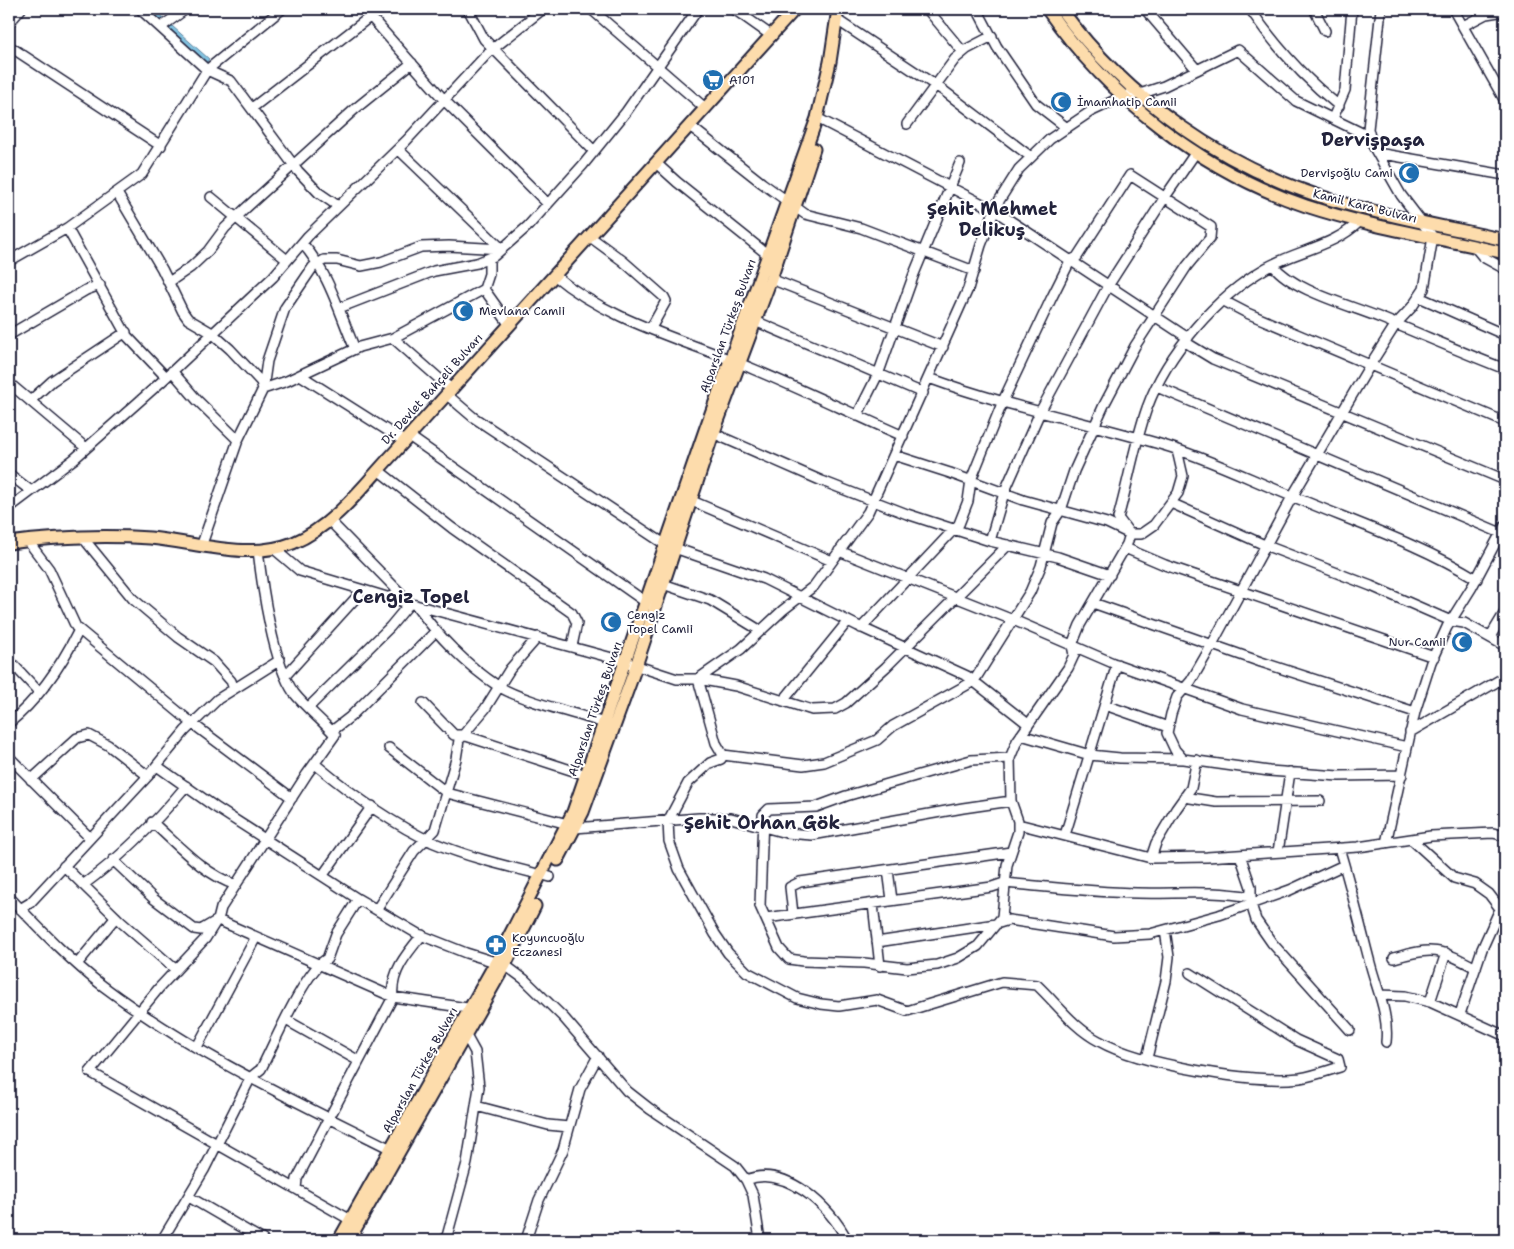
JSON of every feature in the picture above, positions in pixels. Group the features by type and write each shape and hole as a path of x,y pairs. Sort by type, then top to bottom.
{"main road":[{"name":"Dr. Devlet Bahçeli Bulvarı","path":"9,543 134,538 258,550 273,548 302,538 329,520 378,470 795,9"},
{"name":"Alparslan Türkeş Bulvarı","path":"571,826 583,812 670,547 792,204 836,74 839,18 845,9"},
{"name":"Kamil Kara Bulvarı","path":"1047,9 1086,58 1124,96 1157,125 1196,152 1275,194 1318,210 1505,253"},
{"name":"Kamil Kara Bulvarı","path":"1062,9 1098,53 1140,94 1170,118 1210,145 1276,181 1332,201 1505,240"},
{"name":"Alparslan Türkeş Bulvarı","path":"735,362 755,320 771,279 772,258"},
{"name":"Alparslan Türkeş Bulvarı","path":"651,605 663,584 670,547"},
{"name":"Alparslan Türkeş Bulvarı","path":"347,1240 354,1222 500,963 571,826 604,722 631,663"},
{"name":"Alparslan Türkeş Bulvarı","path":"395,1151 465,1034 475,1009"}],"street":[{"path":"9,23 21,9"},
{"path":"140,9 207,70 231,81 294,165 318,192 338,206"},
{"path":"161,27 186,9"},
{"path":"9,262 67,228 142,174 207,70 282,9"},
{"path":"252,108 380,9"},
{"path":"468,9 484,39 594,151"},
{"path":"9,508 86,448 273,277 302,243 398,149 494,48 543,9"},
{"path":"591,9 705,108"},
{"path":"339,308 434,271 477,263 502,249 548,204 626,112 656,66 698,9"},
{"path":"734,9 772,36"},
{"path":"927,9 963,52"},
{"path":"977,9 992,36 1036,104 1067,128"},
{"path":"1145,9 1197,70"},
{"path":"1250,9 1266,33 1311,83 1339,106"},
{"path":"1314,9 1325,31"},
{"path":"1333,118 1345,90 1352,9"},
{"path":"1183,759 1175,750 1168,733 1168,727 1178,697 1212,645 1292,497 1370,365 1396,324 1424,289 1433,237 1402,194 1377,154 1368,129 1381,9"},
{"path":"1453,9 1505,101"},
{"path":"1463,26 1486,14 1505,11"},
{"path":"370,16 444,101 548,204"},
{"path":"839,18 935,85 1031,157"},
{"path":"907,124 935,85 963,52 992,36"},
{"path":"9,46 161,146"},
{"path":"698,679 741,649 814,586 873,501 968,289 994,210 1019,168 1050,139 1090,112 1124,96 1140,94 1238,50 1296,100 1370,138"},
{"path":"168,282 191,267 208,251 236,217 355,109 412,62"},
{"path":"820,120 994,210 1156,316 1214,359 1505,480"},
{"path":"690,126 805,214 861,228 974,271"},
{"path":"398,149 502,249"},
{"path":"990,541 1004,493 1040,412 1108,286 1196,152"},
{"path":"1377,154 1505,175"},
{"path":"656,163 772,258"},
{"path":"857,416 880,372 924,251 960,163"},
{"path":"723,755 803,765 824,762 877,740 892,726 974,681 1030,592 1044,554 1052,523 1061,510 1074,471 1135,346 1156,316 1186,266 1210,238 1210,227 1130,176 1077,257 1070,261 1003,401 971,480 968,501 959,524 861,628"},
{"path":"117,193 188,318 212,334 261,382 264,389"},
{"path":"211,197 287,260"},
{"path":"1130,534 1118,518 1147,408 1157,387 1186,340 1222,300 1273,265 1330,242 1348,232 1360,221"},
{"path":"67,228 126,332 238,440"},
{"path":"589,236 623,261 664,297 666,301 651,328"},
{"path":"302,243 318,262 355,348"},
{"path":"202,544 238,440 264,389 267,361 285,308 300,283 318,262 337,260 361,266 381,262 421,247 450,246 502,249"},
{"path":"1474,246 1483,257 1505,269"},
{"path":"264,389 300,375 355,348 393,338 484,289 489,274 488,258"},
{"path":"1273,265 1280,274 1304,287 1396,324 1436,343 1505,369"},
{"path":"554,275 573,291 624,318 735,362 903,436"},
{"path":"771,279 943,347"},
{"path":"9,335 86,290 100,285"},
{"path":"484,289 509,324"},
{"path":"1419,297 1505,335"},
{"path":"1222,300 1505,422"},
{"path":"755,320 880,372 923,393"},
{"path":"30,401 52,381 126,332"},
{"path":"393,338 472,417 670,547 691,552 764,579 861,628 974,681 1028,724"},
{"path":"300,375 406,439 651,605"},
{"path":"929,378 1040,412 1177,450 1368,526 1455,566 1477,579"},
{"path":"9,383 86,448"},
{"path":"1157,387 1503,529 1477,579 1451,621 1434,657 1415,712 1386,843"},
{"path":"710,432 873,501 990,541 1044,554 1110,575"},
{"path":"894,455 971,480 1004,493 1107,523 1130,534 1141,534 1154,525 1178,492 1183,476 1177,450"},
{"path":"378,470 452,528 572,613 577,623 572,646"},
{"path":"9,474 31,491"},
{"path":"687,499 832,561"},
{"path":"1171,503 1266,546 1371,586 1451,621 1464,622 1505,646"},
{"path":"329,520 413,604 436,631 499,687 604,722"},
{"path":"1010,758 971,760 846,796 816,807 769,809 763,815 760,906 779,948 790,959 908,968 937,965 958,958 978,946 1002,917 1004,883 1018,832 1018,824 1011,801 1010,758 1028,724 1068,668 1074,655 1072,645 1125,548 1130,534"},
{"path":"84,539 133,599 178,637 214,662 232,680 234,688"},
{"path":"28,541 49,569 76,627 193,724 292,798"},
{"path":"273,548 300,571 363,590 572,646 677,679 698,679 736,686 812,710 835,709 846,703 956,598 1008,545"},
{"path":"1125,548 1165,565 1434,657"},
{"path":"258,550 262,591 280,660 294,692 335,735 221,908 216,922 205,939 176,970 90,1072 354,1222"},
{"path":"839,551 1117,664 1186,687 1242,709 1407,747"},
{"path":"663,584 710,600 761,631"},
{"path":"286,674 363,590"},
{"path":"309,707 413,604"},
{"path":"1093,604 1415,712"},
{"path":"1490,638 1505,612"},
{"path":"783,701 848,621"},
{"path":"9,723 40,692 70,649 80,630"},
{"path":"332,731 350,717 436,631"},
{"path":"377,909 414,850 435,830 447,793 459,740 485,709 510,669 538,637"},
{"path":"9,660 40,692"},
{"path":"20,909 30,903 218,699 280,660"},
{"path":"1065,835 1117,664"},
{"path":"1410,732 1505,677"},
{"path":"698,679 716,743 723,755"},
{"path":"423,703 454,735 463,735 586,775"},
{"path":"1105,705 1168,727"},
{"path":"31,780 77,738 90,735 108,745 148,776"},
{"path":"1021,735 1090,755 1120,758 1197,760 1290,772 1339,776 1402,775"},
{"path":"389,748 447,793 571,826 731,818 762,828 786,833 812,835 1011,801"},
{"path":"723,755 721,759 710,763 688,783 668,821 669,842 679,869 728,953 747,972 797,998 839,1006 877,1000 907,1011 1002,982 1037,985 1074,1024 1099,1042 1147,1058 1208,1073 1260,1077 1299,1078 1340,1068 1338,1059 1296,1040 1190,973"},
{"path":"9,757 90,838"},
{"path":"1151,858 1156,843 1191,788 1197,760"},
{"path":"315,764 372,806 426,839 472,857 546,876"},
{"path":"156,766 358,899 422,935 466,953 500,963 524,979 598,1056 627,1091 650,1109 727,1159 746,1180 756,1204 760,1240"},
{"path":"1278,852 1290,772"},
{"path":"82,885 113,860 186,786"},
{"path":"1184,797 1216,802 1320,801"},
{"path":"323,875 372,806"},
{"path":"152,822 199,864 224,881 236,885"},
{"path":"1018,824 1151,858 1339,848 1411,839 1493,833 1505,836"},
{"path":"1411,839 1454,878 1475,884 1489,894 1503,912 1476,968 1460,1014"},
{"path":"1339,848 1388,1028 1386,1042"},
{"path":"793,914 790,887 800,882 1011,852"},
{"path":"1240,854 1251,887 1251,900 1256,920 1272,943 1350,1030"},
{"path":"113,860 154,899 194,929 201,930 216,922 319,963 394,997 475,1009"},
{"path":"877,942 996,924 1009,920 1114,936 1134,936 1165,930 1251,900 1299,887 1344,864"},
{"path":"64,866 116,917 176,970"},
{"path":"888,870 892,900"},
{"path":"766,918 992,887 1004,883 1107,892 1157,893 1199,891 1251,900"},
{"path":"9,897 101,984 140,1012 251,1077 395,1151"},
{"path":"162,1240 189,1197 251,1077 261,1069 302,988 319,963 328,960 336,934 358,899"},
{"path":"873,904 880,966"},
{"path":"78,963 116,917"},
{"path":"1147,1058 1166,981 1169,957 1165,930"},
{"path":"296,1189 297,1179 394,997 392,989 396,973 407,953 422,935"},
{"path":"197,1047 256,937"},
{"path":"1394,958 1430,949 1446,953 1476,968"},
{"path":"1430,1002 1446,953"},
{"path":"1380,995 1405,996 1430,1002 1505,1036"},
{"path":"286,1020 359,1061"},
{"path":"446,1240 467,1163 479,1087 475,1052 465,1034"},
{"path":"526,1240 539,1200 563,1150 580,1090 598,1056"},
{"path":"476,1106 548,1125 569,1127"},
{"path":"746,1180 766,1176 795,1185 833,1219 847,1240"},
{"path":"189,1197 263,1240"}],"green space":[{"path":"1154,113 1222,159 1277,187 1322,204 1399,223 1399,225 1321,206 1268,185 1190,141 1153,115"}],"water":[{"path":"146,9 153,9 209,59 205,65"}],"place":[{"name":"A101","path":"713,80"},
{"name":"İmamhatip Camii","path":"1061,102"},
{"name":"Dervişoğlu Cami","path":"1409,173"},
{"name":"Mevlana Camii","path":"463,311"},
{"name":"Cengiz Topel Camii","path":"611,622"},
{"name":"Nur Camii","path":"1462,642"},
{"name":"Koyuncuoğlu Eczanesi","path":"496,945"}],"district":[{"name":"Dervişpaşa","path":"1373,140"},
{"name":"Şehit Mehmet Delikuş","path":"992,219"},
{"name":"Cengiz Topel","path":"411,597"},
{"name":"Şehit Orhan Gök","path":"762,823"}]}
